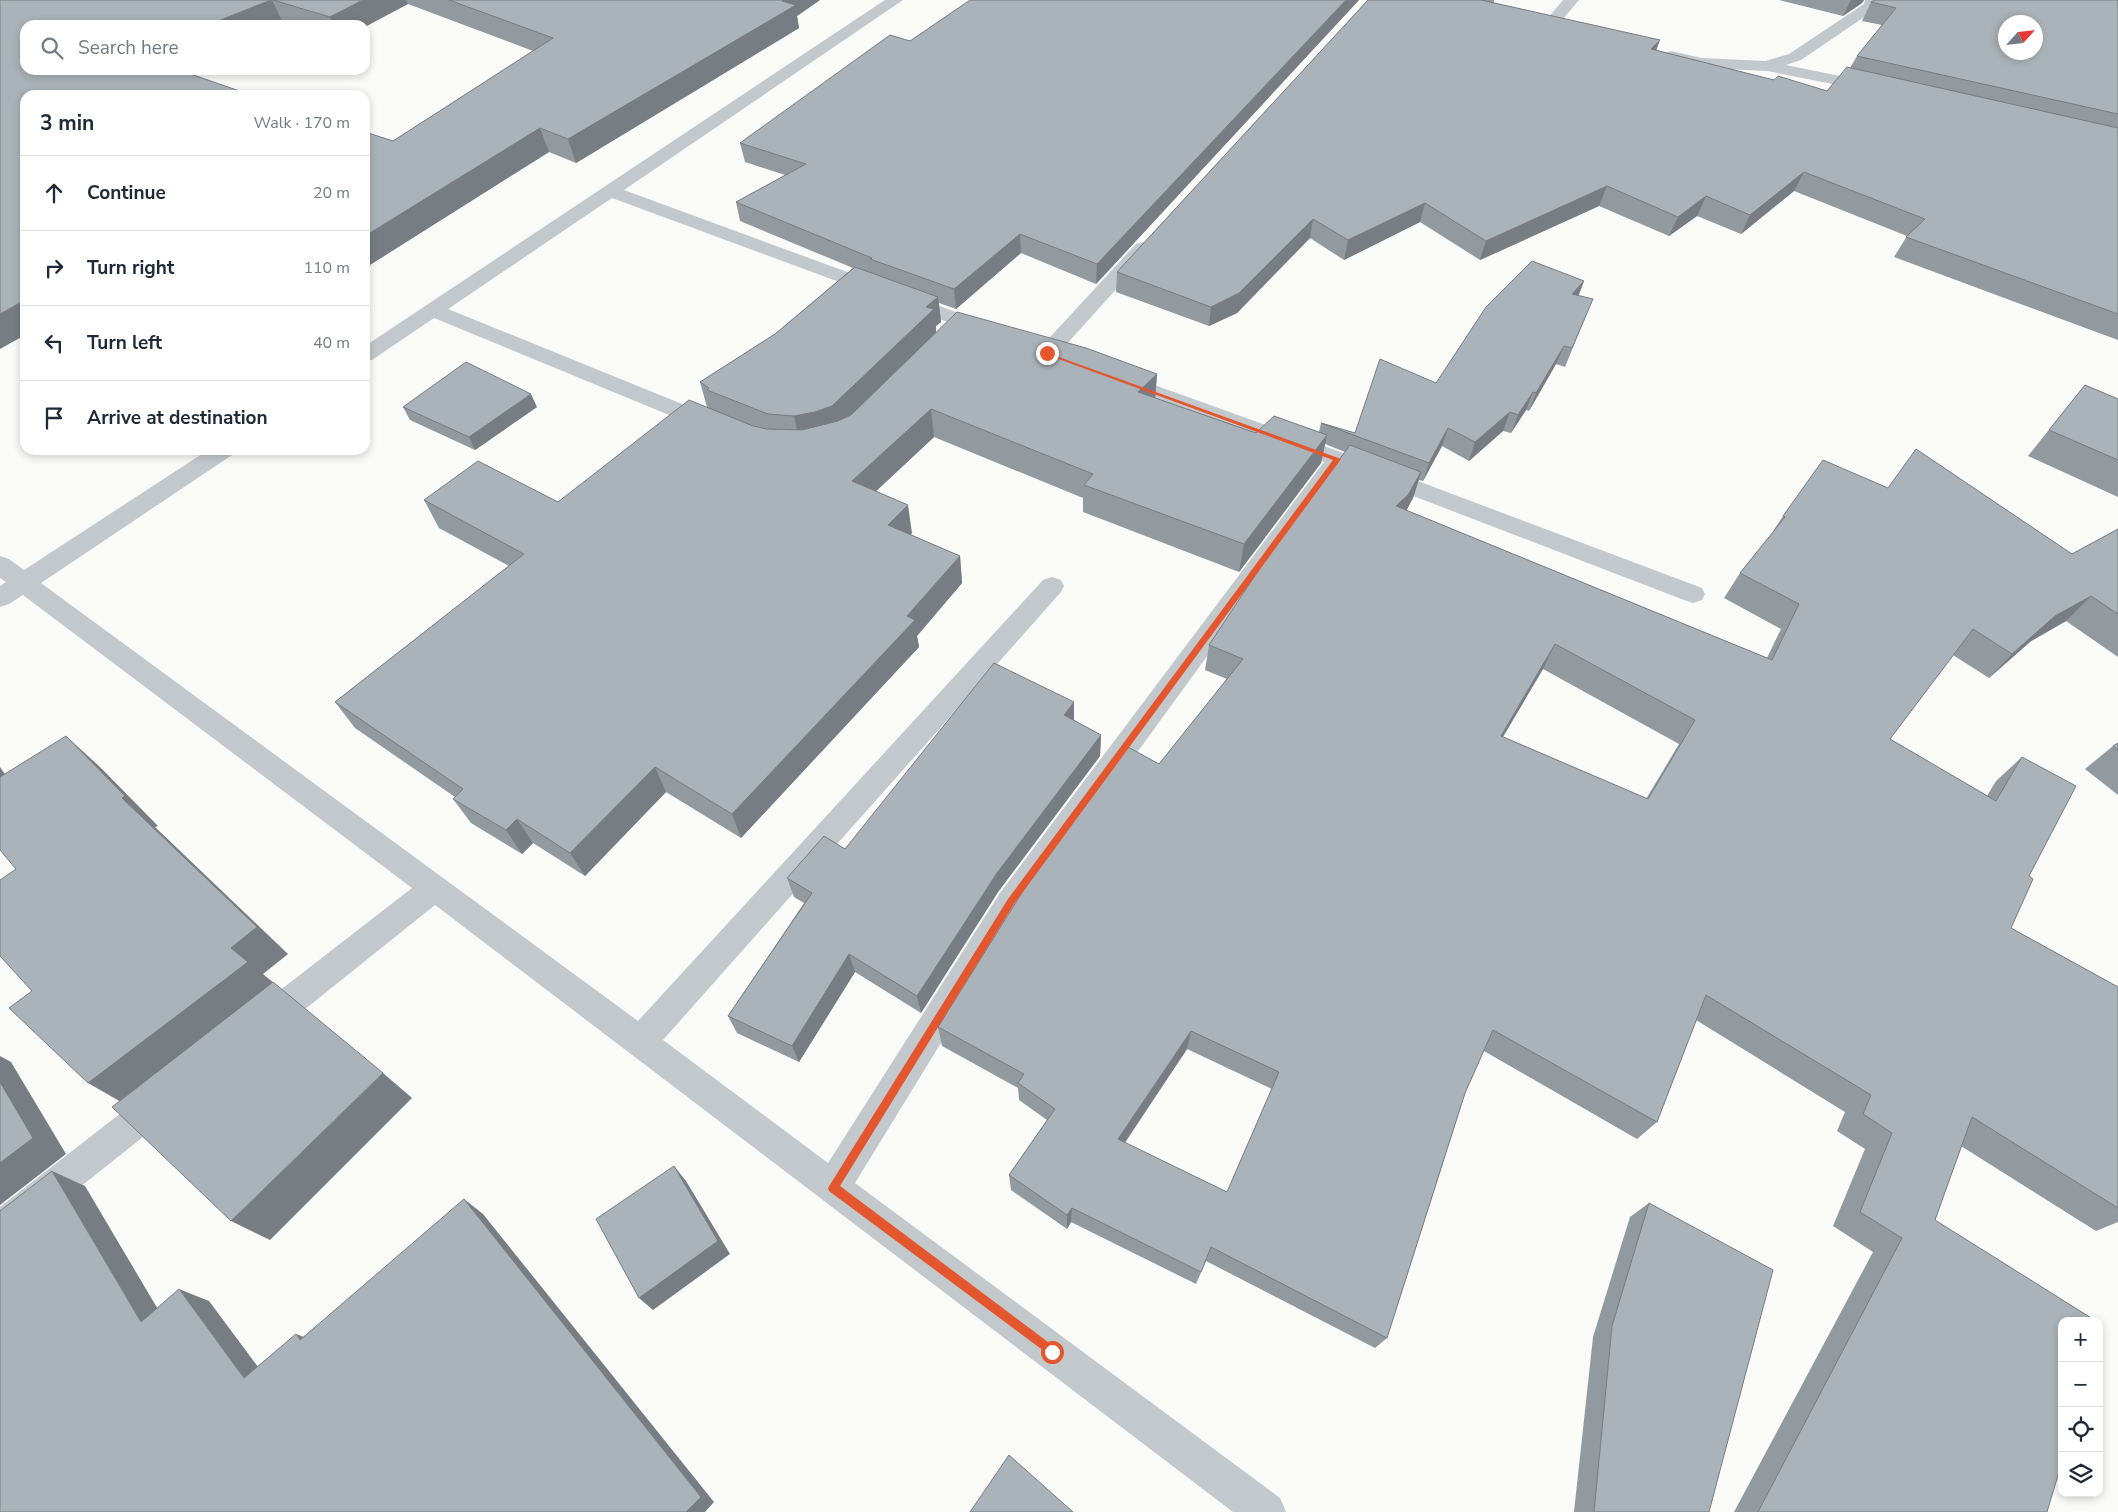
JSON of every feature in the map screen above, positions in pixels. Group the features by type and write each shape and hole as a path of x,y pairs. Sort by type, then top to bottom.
{"street":[{"path":"370,353 895,0"},
{"path":"1548,28 1572,0"},
{"path":"1766,66 1795,57 1871,6 1872,0"},
{"path":"1530,24 1568,33"},
{"path":"1654,52 1702,63 1766,66 1889,91"},
{"path":"610,191 956,328 1038,349 1154,235"},
{"path":"433,310 733,433"},
{"path":"1103,374 1338,459 1693,594"},
{"path":"216,455 8,582 435,888 1266,1512"},
{"path":"833,1188 1011,902 1338,459"},
{"path":"640,1042 1052,586"},
{"path":"241,1040 435,888"},
{"path":"0,1229 186,1083"}],"building":[{"path":"0,0 271,0 221,20 20,20 20,75 193,75 237,90 20,90 20,303 0,314"},
{"path":"273,0 363,0 330,17"},
{"path":"449,0 784,0 782,1 796,5 568,139 540,128 370,233 370,134 393,141 553,38"},
{"path":"970,0 1346,0 1097,264 1020,234 954,289 870,259 872,258 736,202 806,164 740,143 890,35 910,41"},
{"path":"1368,0 1481,0 1660,40 1651,49 1774,80 1778,76 1827,91 1847,67 2118,128 2118,314 1906,237 1925,219 1804,172 1750,215 1706,196 1678,217 1607,186 1486,241 1425,203 1348,240 1313,219 1239,293 1211,307 1117,272"},
{"path":"1875,0 2118,0 2118,114 1857,56 1896,8 1871,2"},
{"path":"1532,261 1584,281 1572,294 1593,299 1572,348 1564,346 1536,393 1533,392 1518,415 1510,412 1475,442 1448,428 1429,463 1321,423 1355,433 1380,359 1436,383 1486,307"},
{"path":"855,267 938,297 926,307 934,309 832,406 794,416 768,414 707,390 709,388 700,382 775,334"},
{"path":"957,312 1086,348 1157,374 1138,392 1256,433 1274,416 1327,435 1244,544 1084,485 1093,474 931,409 852,481 908,505 888,525 960,556 907,616 915,620 732,814 655,767 570,853 517,819 506,830 453,799 463,789 335,702 524,554 424,500 478,461 558,502 689,400 753,426 767,429 802,430 838,421 851,415"},
{"path":"466,362 531,394 469,437 403,407"},
{"path":"2085,385 2118,399 2118,460 2049,430"},
{"path":"1350,445 1421,472 1408,495 1396,506 1772,660 1799,604 1740,573 1785,517 1783,516 1823,460 1888,488 1916,449 2072,554 2118,529 2118,614 2091,596 2055,616 2012,654 1973,629 1890,739 1996,801 2022,757 2076,786 2029,876 2033,879 2011,928 2118,987 2118,1208 1972,1117 1935,1220 2090,1317 2058,1317 2058,1475 2047,1512 1758,1512 1902,1238 1860,1212 1892,1133 1863,1114 1871,1095 1706,995 1657,1122 1493,1030 1465,1093 1387,1338 1211,1247 1201,1272 1072,1208 1067,1215 1009,1175 1055,1109 1018,1083 1024,1074 938,1027 1023,891 1128,747 1159,764 1243,659 1209,645 1268,556","holes":["1555,644 1695,720 1648,799 1501,736","1191,1031 1279,1072 1227,1192 1118,1139"]},
{"path":"994,663 1074,702 1064,715 1101,735 997,873 917,996 849,954 792,1046 728,1016 812,893 787,878 824,836 845,849"},
{"path":"66,736 125,796 122,798 257,927 231,948 248,962 88,1083 9,1008 32,991 0,956 0,880 16,869 0,850 0,777"},
{"path":"2118,743 2118,750 2113,746"},
{"path":"273,982 383,1073 231,1221 112,1107"},
{"path":"0,1082 33,1138 0,1163"},
{"path":"674,1166 718,1241 639,1298 596,1219"},
{"path":"52,1171 141,1322 179,1289 244,1378 296,1334 300,1340 464,1199 701,1497 686,1512 0,1512 0,1211"},
{"path":"1649,1203 1773,1270 1709,1512 1594,1512 1612,1326"},
{"path":"1009,1455 1073,1512 970,1512"}],"route":[{"path":"1047,353 1338,459 1011,902 833,1188 1052,1352"}]}
